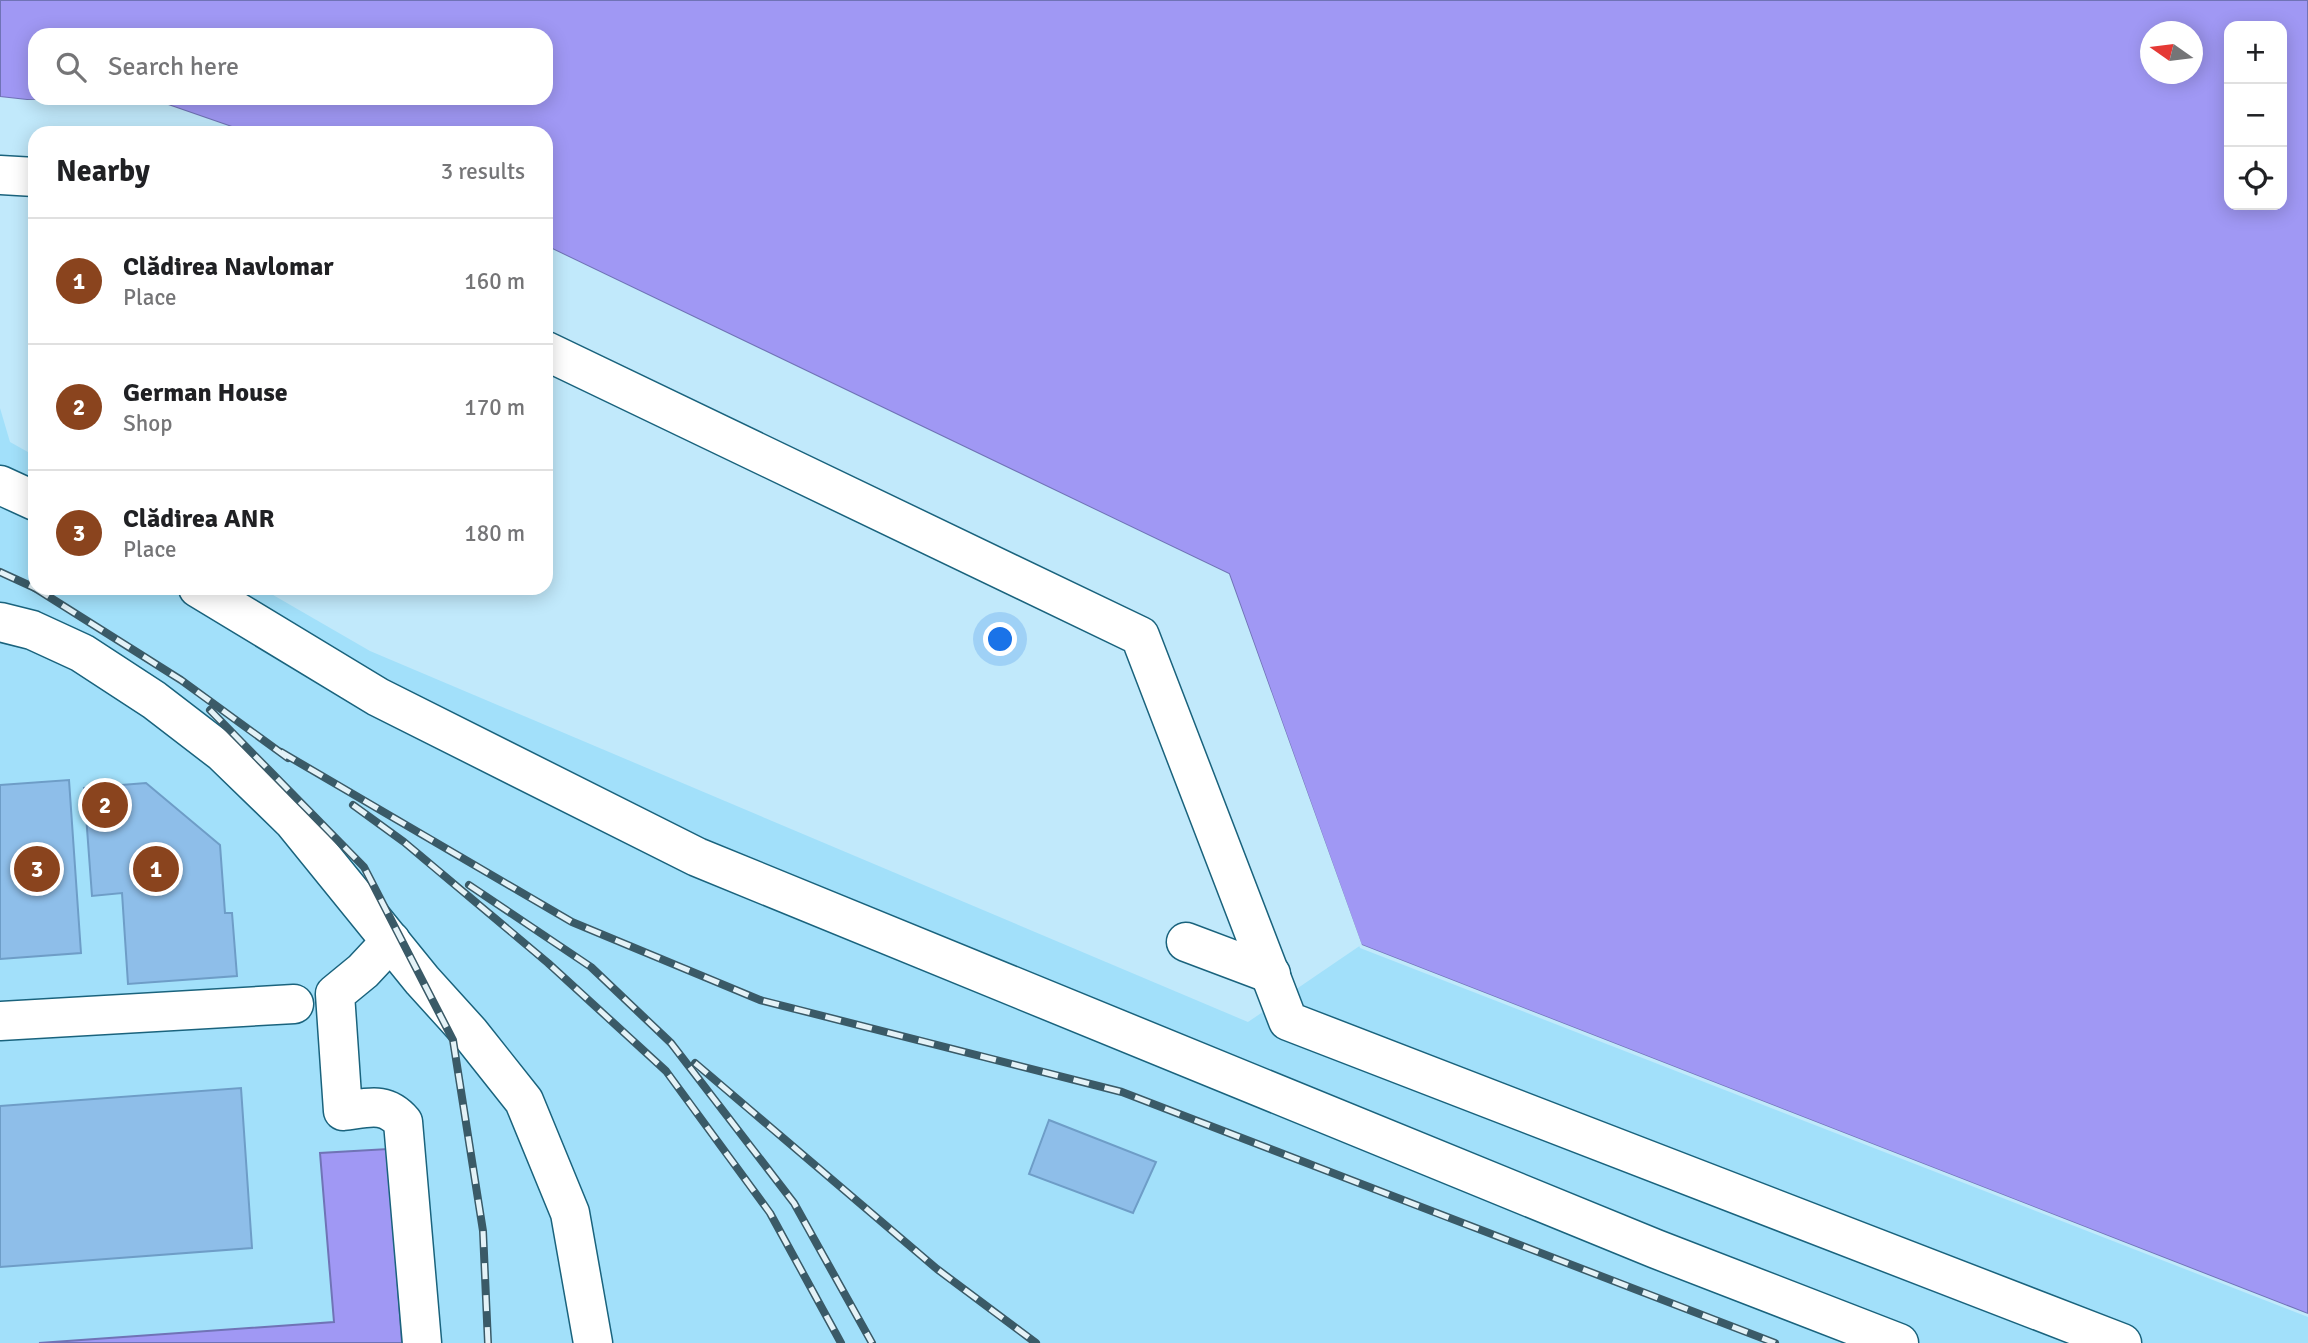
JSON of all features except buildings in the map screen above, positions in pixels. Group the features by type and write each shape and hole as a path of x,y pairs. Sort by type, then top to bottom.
{"lane":[{"path":"0,175 28,177"},
{"path":"553,354 1140,636 1288,1021 2122,1343"},
{"path":"0,485 28,498"},
{"path":"210,595 378,697 697,857 1656,1249 1899,1343"},
{"path":"0,622 32,629 82,653 154,700 223,753 293,821 391,942 470,1033 524,1101 570,1213 593,1343"},
{"path":"391,942 363,971 335,994 343,1111 380,1107 393,1111 403,1122 422,1343"},
{"path":"1186,942 1270,974"},
{"path":"0,1021 294,1004"}],"shaded area":[{"path":"0,0 2308,0 2308,1314 1361,945 1229,574 553,249 553,126 229,126 168,105 553,105 553,28 28,28 28,100 0,97"},
{"path":"0,408 10,442 28,452 28,595 273,595 370,651 1248,1022 1361,945 2308,1314 2308,1343 402,1343 388,1150 321,1153 334,1322 39,1343 0,1343"},
{"path":"388,1149 402,1343 39,1343 334,1322 320,1153"}],"pier":[{"path":"0,97 28,100 28,104 27,104 0,100"},
{"path":"158,105 168,105 229,126 218,126"},
{"path":"553,249 1229,574 1362,945 2308,1314 2308,1317 1360,948 1226,576 553,253"}],"railway":[{"path":"0,572 28,585"},
{"path":"46,595 181,680 288,758"},
{"path":"210,710 364,867 453,1040 483,1231 488,1343"},
{"path":"281,752 572,922 760,1000 1122,1092 1775,1343"},
{"path":"353,805 404,842 548,963 666,1071 770,1213 841,1343"},
{"path":"469,885 591,967 671,1043 794,1203 872,1343"},
{"path":"695,1063 937,1269 1036,1343"}],"place":[{"name":"German House","path":"105,805"},
{"name":"Clădirea ANR","path":"37,869"},
{"name":"Clădirea Navlomar","path":"156,869"}]}
